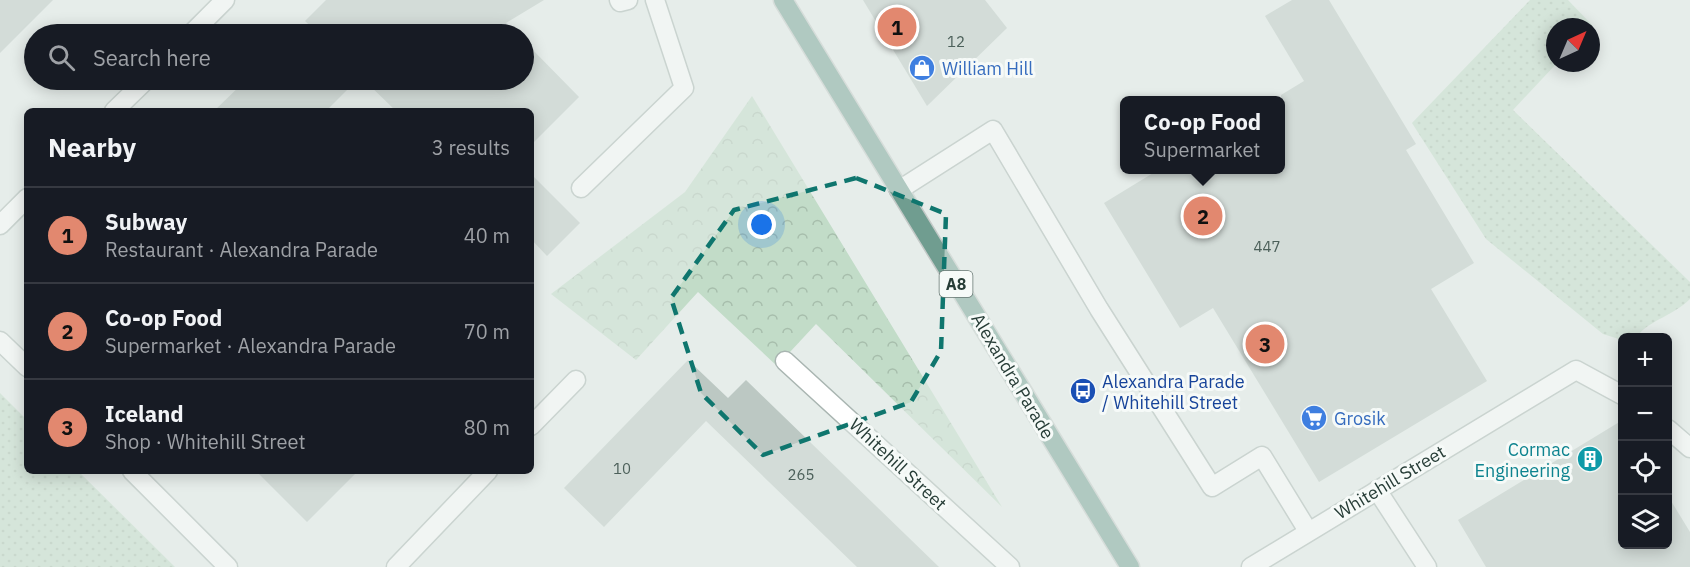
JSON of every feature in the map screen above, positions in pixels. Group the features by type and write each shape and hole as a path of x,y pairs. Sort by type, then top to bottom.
{"main road":[{"name":"Alexandra Parade","path":"783,0 1130,567"}],"street":[{"path":"201,24 225,0"},
{"path":"619,0 621,2 628,0"},
{"path":"581,188 684,88 656,0"},
{"path":"117,108 136,90"},
{"path":"899,190 993,130 1099,309 1212,487 1262,456 1308,531"},
{"path":"0,225 24,201"},
{"path":"0,341 24,364"},
{"name":"Whitehill Street","path":"785,361 1010,567"},
{"name":"Whitehill Street","path":"1251,567 1576,370 1618,392"},
{"path":"534,423 576,380"},
{"path":"1672,432 1690,448"},
{"path":"135,474 228,567"},
{"path":"396,567 485,474"},
{"path":"1377,490 1427,567"}],"highlighted area":[{"path":"856,178 946,214 941,351 911,402 763,455 701,393 671,298 734,210"}],"green space":[{"path":"1530,0 1568,0 1585,18 1546,18 1546,72 1549,72 1513,110 1690,282 1690,299 1640,333 1618,333 1618,339 1603,334 1486,239 1412,123"},
{"path":"752,96 1002,507 816,324 777,366 698,292 636,360 551,294 685,192"},
{"path":"0,393 24,417 24,474 81,474 175,567 0,567"}],"building":[{"path":"0,0 53,0 29,24 24,24 24,29 0,53"},
{"path":"326,0 544,0 507,24 308,24 305,21"},
{"path":"863,0 985,0 1007,28 927,106"},
{"path":"1292,0 1329,0 1416,144 1406,150 1474,263 1431,289 1487,381 1319,482 1213,308 1180,328 1104,203 1151,174 1285,174 1285,96 1281,95 1304,81 1265,16"},
{"path":"534,51 579,97 534,142 534,108 393,108 374,90 534,90"},
{"path":"236,90 347,90 329,108 217,108"},
{"path":"534,177 580,223 547,256 534,242"},
{"path":"688,360 728,398 746,380 939,567 857,567 706,421 604,527 564,488"},
{"name":"Cormac Engineering","path":"1618,423 1618,549 1672,549 1672,503 1690,532 1690,567 1486,567 1458,520"},
{"path":"259,474 355,474 307,522"}],"place":[{"name":"Subway","path":"897,27"},
{"name":"William Hill","path":"922,68"},
{"name":"Co-op Food","path":"1203,216"},
{"name":"Iceland","path":"1265,344"},
{"name":"Alexandra Parade / Whitehill Street","path":"1083,391"},
{"name":"Grosik","path":"1314,418"},
{"name":"Cormac Engineering","path":"1590,459"}]}
